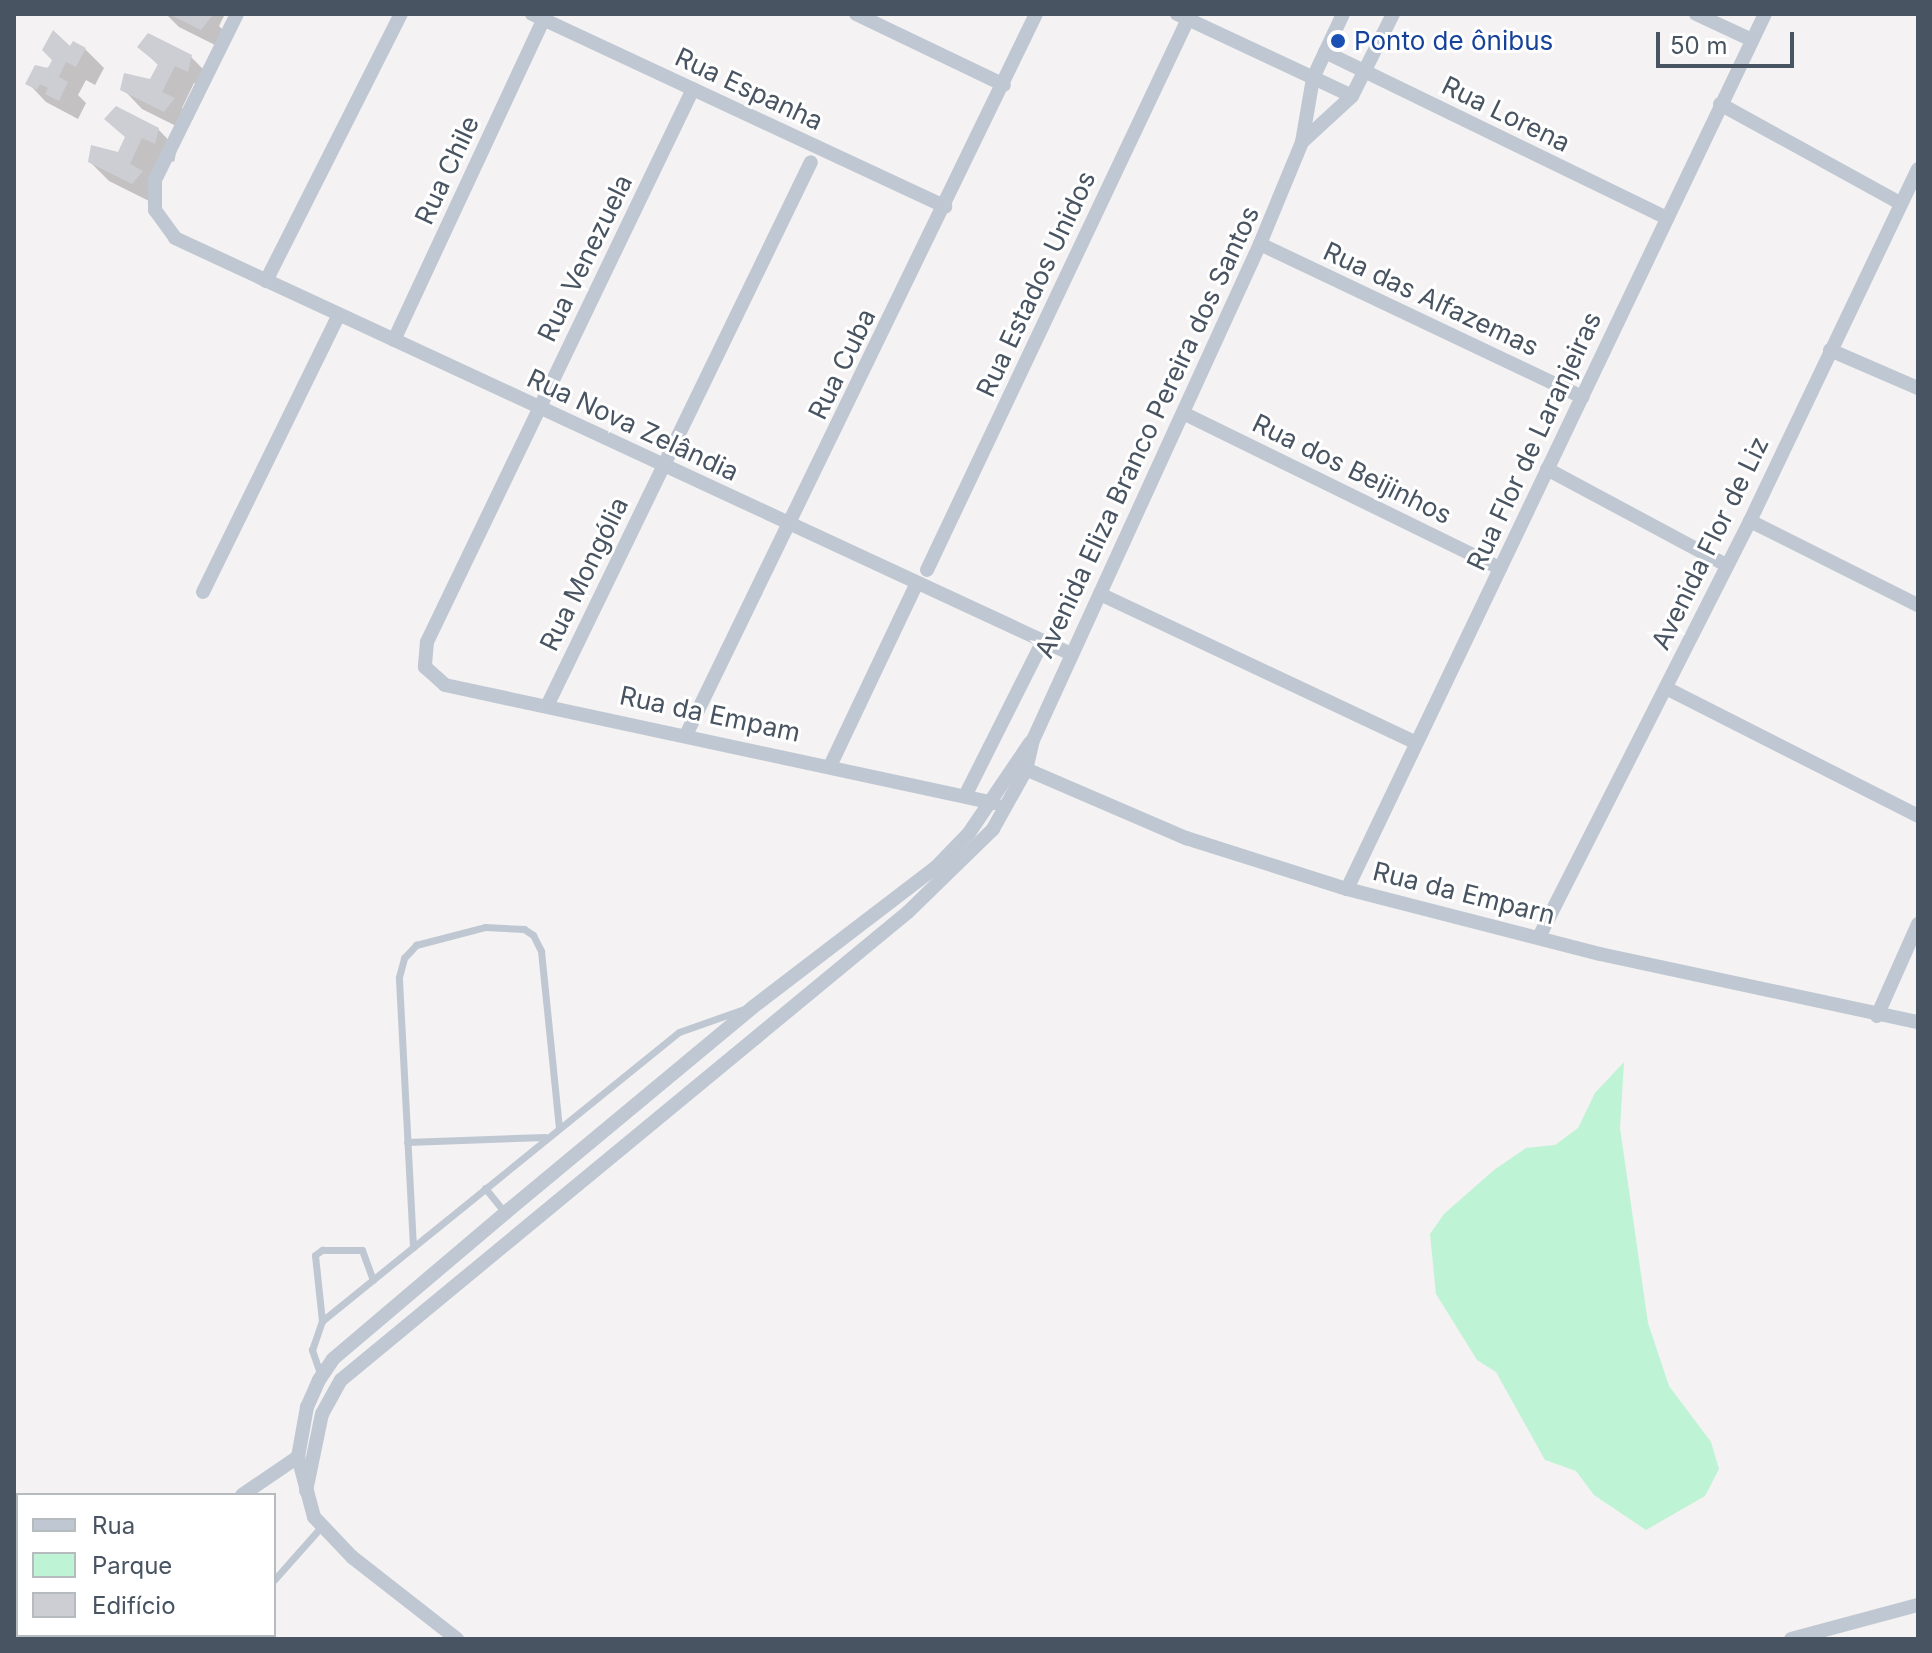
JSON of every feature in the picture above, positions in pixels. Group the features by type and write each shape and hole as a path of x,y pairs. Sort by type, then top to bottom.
{"street":[{"name":"Rua Nova Zelândia","path":"237,14 155,180 152,196 160,221 175,238 1071,654"},
{"path":"266,281 401,14"},
{"path":"856,14 1004,85"},
{"name":"Rua Cuba","path":"687,733 945,207 1036,14"},
{"name":"Avenida Eliza Branco Pereira dos Santos","path":"1020,767 1260,244 1302,142 1313,78 1343,14"},
{"name":"Avenida Eliza Branco Pereira dos Santos","path":"1302,142 1352,96 1393,14"},
{"path":"1696,14 1752,40"},
{"name":"Rua Flor de Laranjeiras","path":"1347,889 1765,14"},
{"name":"Rua Espanha","path":"540,16 945,207"},
{"name":"Rua Chile","path":"394,340 540,16"},
{"path":"1183,16 1352,96"},
{"name":"Rua Estados Unidos","path":"927,570 1183,16"},
{"name":"Rua Lorena","path":"1325,52 1667,218"},
{"name":"Rua Venezuela","path":"425,667 427,642 693,89"},
{"path":"1720,104 1900,203"},
{"name":"Rua Mongólia","path":"548,704 811,162"},
{"name":"Avenida Flor de Liz","path":"1540,935 1750,521 1917,173"},
{"name":"Rua das Alfazemas","path":"1260,244 1582,397"},
{"path":"203,592 339,314"},
{"path":"1830,350 1918,388"},
{"name":"Rua dos Beijinhos","path":"1183,413 1500,568"},
{"path":"1547,469 1726,565"},
{"path":"1750,521 1918,605"},
{"path":"831,764 917,583"},
{"path":"1100,594 1416,743"},
{"path":"965,796 1043,641"},
{"name":"Rua da Empam","path":"425,667 445,685 831,764 1006,806"},
{"path":"1666,688 1918,816"},
{"path":"457,1639 352,1557 321,1527 306,1491 298,1457 307,1407 321,1376 333,1359 753,1007 936,867 969,833 989,802 1020,767"},
{"path":"306,1491 322,1414 341,1380 518,1230 941,884 981,846 1006,806 1020,767"},
{"name":"Rua da Emparn","path":"1020,767 1186,838 1347,889 1540,935 1600,954 1877,1016 1918,1022"},
{"path":"1877,1016 1918,924"},
{"path":"505,1213 518,1230"},
{"path":"245,1493 298,1457"},
{"path":"1791,1639 1918,1605"}],"lane":[{"path":"413,1247 399,977 404,958 416,945 485,927 524,929 541,951 559,1128"},
{"path":"322,1321 679,1032 753,1007"},
{"path":"407,1142 547,1137"},
{"path":"485,1188 505,1213"},
{"path":"321,1376 312,1350 322,1321 315,1255 322,1250 362,1250 373,1280"},
{"path":"276,1578 321,1527"}],"green space":[{"path":"1624,1062 1620,1128 1648,1323 1669,1386 1711,1442 1719,1469 1705,1496 1646,1530 1594,1495 1576,1471 1545,1460 1496,1372 1477,1360 1436,1294 1430,1234 1444,1214 1494,1170 1526,1148 1555,1145 1578,1128 1595,1093"}],"building":[{"path":"169,14 207,14 212,16 201,30"},
{"path":"53,30 70,46 73,41 86,48 76,67 66,62 59,77 68,82 59,101 45,94 48,88 40,84 37,90 25,84 35,65 48,68 52,60 42,50"},
{"path":"148,33 192,55 188,72 175,66 162,92 175,98 164,112 120,90 124,73 150,79 158,64 137,47"},
{"path":"116,106 159,128 155,144 142,138 130,164 143,171 132,184 88,162 91,145 118,152 125,137 104,119"}],"place":[{"name":"Ponto de ônibus","path":"1338,41"}]}
